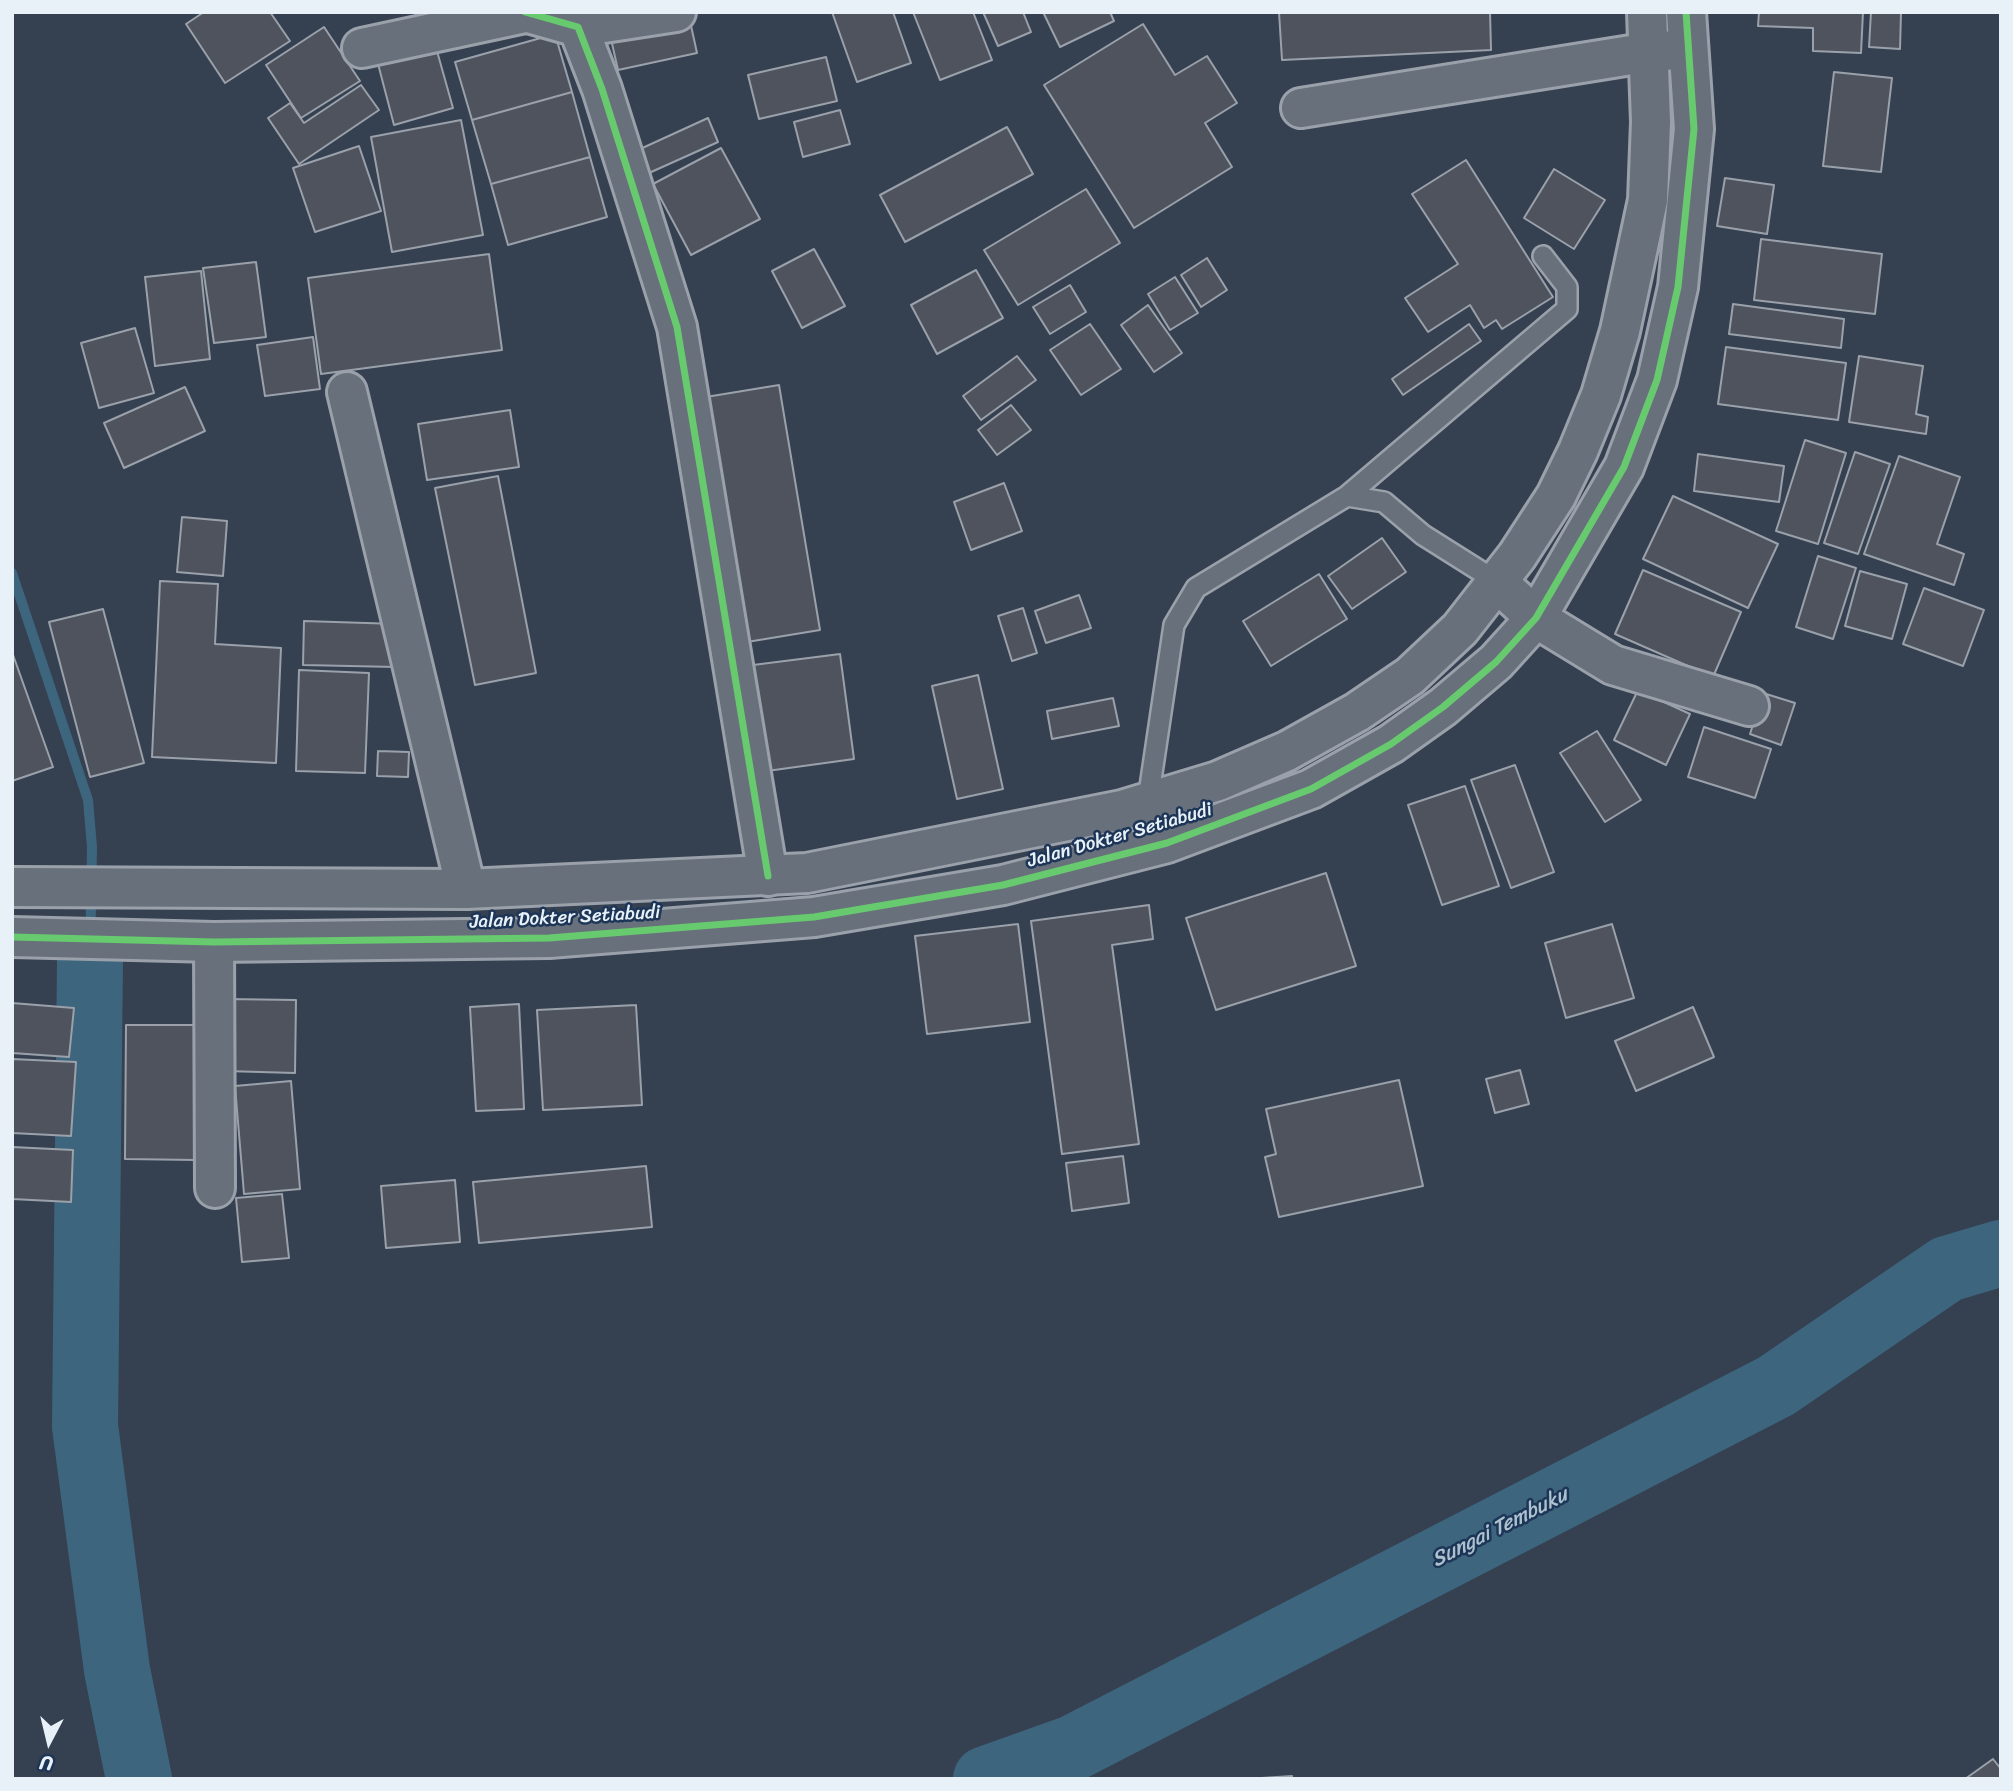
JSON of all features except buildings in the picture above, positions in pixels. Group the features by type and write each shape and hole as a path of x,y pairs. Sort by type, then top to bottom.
{"street":[{"path":"362,48 525,13 578,27 676,12"},
{"name":"Jalan Dokter Setiabudi","path":"12,887 466,889 807,873 1095,816 1241,771 1287,751 1357,712 1420,666 1460,629 1556,496 1573,463 1601,395 1620,331 1648,200 1650,52 1647,12"},
{"path":"578,27 602,89 677,327 768,876"},
{"path":"1301,108 1650,52 1687,31"},
{"name":"Jalan Dokter Setiabudi","path":"12,937 214,942 549,938 814,917 1003,885 1167,843 1311,789 1391,744 1443,707 1496,662 1536,618 1624,467 1657,380 1678,287 1694,129 1687,31"},
{"path":"347,392 466,889"},
{"path":"1496,582 1536,618 1613,665 1749,706"},
{"path":"214,942 215,1188"}],"lane":[{"path":"1148,800 1174,625 1196,588 1347,496 1567,309 1567,287 1543,256"},
{"path":"1347,496 1384,502 1423,536 1496,582"}],"waterway":[{"path":"12,573 88,800 92,847 90,959"},
{"path":"90,959 85,1426 117,1670 139,1779"},
{"name":"Sungai Tembuku","path":"986,1779 1073,1748 1776,1386 1947,1269 2001,1253"}],"cycle path":[{"path":"525,12 578,27 602,89 677,327 768,876"},
{"path":"12,937 214,942 549,938 814,917 1003,885 1167,843 1311,789 1391,744 1443,707 1496,662 1536,618 1624,467 1657,380 1678,287 1694,129 1686,12"}]}
